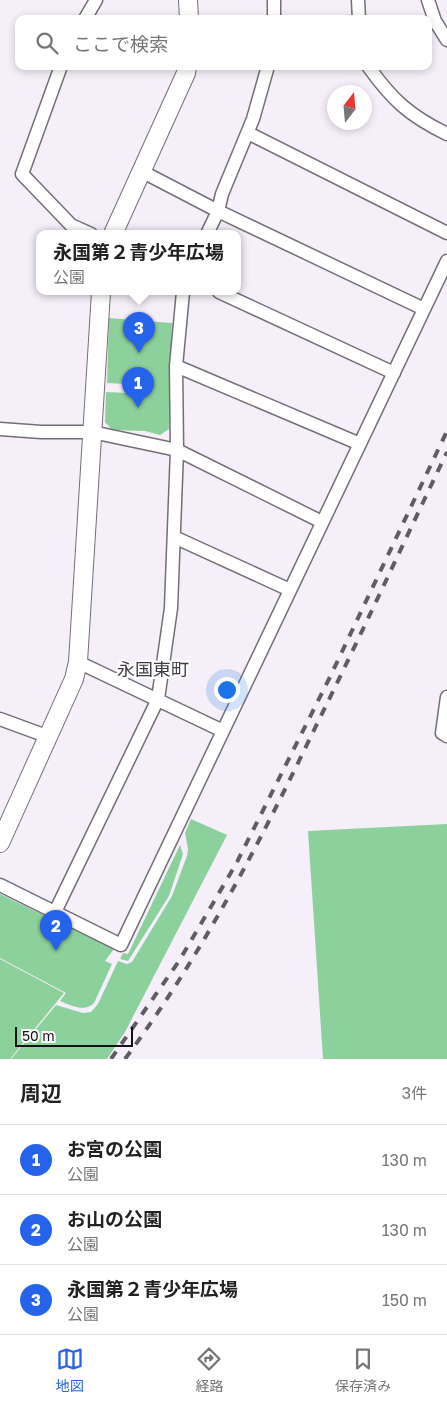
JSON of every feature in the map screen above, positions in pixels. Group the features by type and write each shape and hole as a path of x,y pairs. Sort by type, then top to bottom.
{"street":[{"path":"87,15 96,0"},
{"path":"188,0 189,15"},
{"path":"274,0 274,15"},
{"path":"358,0 359,15"},
{"path":"428,0 435,21 447,40"},
{"path":"60,70 22,174 71,225 82,230"},
{"path":"115,230 186,70"},
{"path":"209,230 248,133 267,70"},
{"path":"371,70 382,86 406,110 447,134"},
{"path":"248,133 447,233"},
{"path":"141,171 218,211 424,310"},
{"path":"0,885 121,945 447,261"},
{"path":"0,843 74,679 78,662 101,295"},
{"path":"55,912 158,699 171,608 177,450 176,366 183,295"},
{"path":"225,295 394,373"},
{"path":"176,366 360,444"},
{"path":"0,429 41,432 92,432 177,450 322,522"},
{"path":"174,537 290,590"},
{"path":"78,662 223,731"},
{"path":"447,697 442,734 447,736"},
{"path":"0,719 49,737"}],"green space":[{"path":"109,318 172,323 169,429 160,435 145,431 112,430 105,422 106,392 148,394 147,385 107,383"},
{"path":"191,819 227,835 125,1032 107,1059 11,1059 56,1005 83,1013 91,1012 98,1004 118,961 127,964 132,962 172,896 187,856 188,849 185,833"},
{"path":"447,824 447,1059 323,1059 308,831"},
{"path":"180,845 183,854 169,896 128,961 120,959 123,953 128,954"},
{"path":"0,894 114,949 105,961 112,964 94,1003 82,1008 60,1001 66,993 0,958"},
{"path":"0,959 64,993 10,1059 0,1059"}],"railway":[{"path":"111,1059 179,961 236,864 329,679 447,431"},
{"path":"125,1059 179,980 251,856 332,694 447,452"}],"place":[{"name":"永国第２青少年広場","path":"139,353"},
{"name":"お宮の公園","path":"138,408"},
{"name":"お山の公園","path":"56,951"}],"district":[{"name":"永国東町","path":"153,669"}]}
